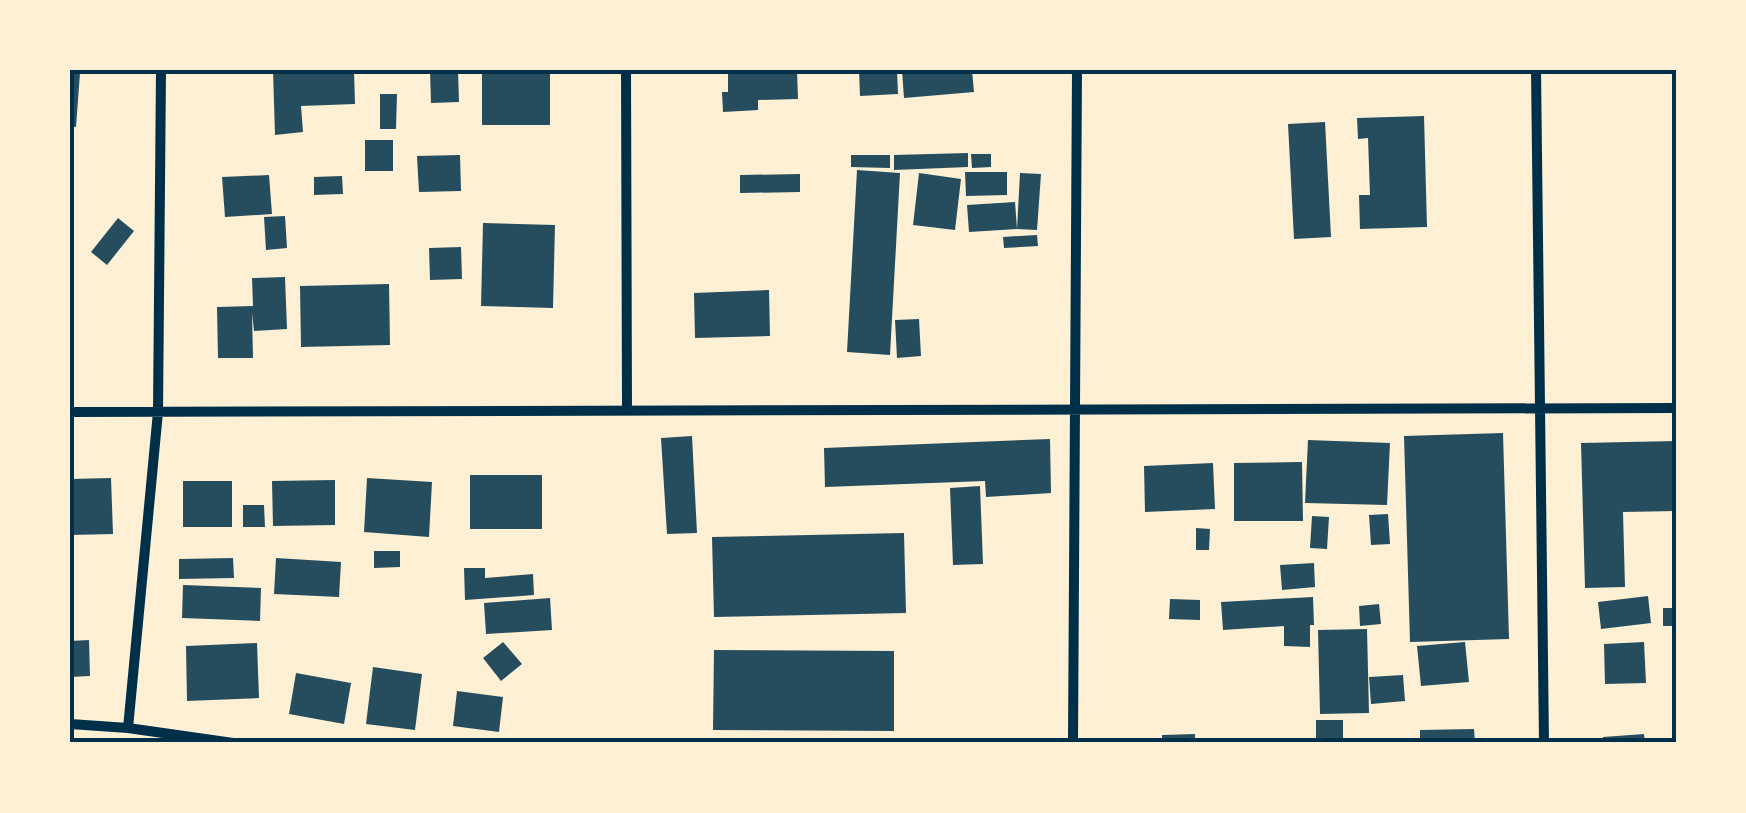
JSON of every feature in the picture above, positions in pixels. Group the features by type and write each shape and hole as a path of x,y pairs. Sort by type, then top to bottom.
{"street":[{"path":"128,728 158,412 161,70"},
{"path":"626,70 627,410"},
{"path":"1073,743 1078,70"},
{"path":"1536,70 1544,743"},
{"path":"70,412 1676,408"},
{"path":"70,724 233,743"}],"building":[{"path":"273,70 354,70 355,104 301,106 303,132 275,135"},
{"path":"430,70 458,70 459,102 431,103"},
{"path":"482,70 550,70 550,125 482,125"},
{"path":"728,70 797,70 798,99 758,100 758,110 723,112 722,92 728,92"},
{"path":"859,70 897,70 898,94 860,96"},
{"path":"902,70 972,70 974,92 904,98"},
{"path":"70,72 80,73 76,127 70,126"},
{"path":"380,94 397,94 396,129 380,129"},
{"path":"1424,116 1427,227 1360,229 1359,195 1370,195 1368,138 1358,139 1357,118"},
{"path":"1325,122 1331,237 1294,239 1288,124"},
{"path":"365,140 393,140 393,171 365,171"},
{"path":"968,153 968,167 894,170 894,155"},
{"path":"971,154 991,154 991,167 972,168"},
{"path":"460,155 461,191 419,192 417,156"},
{"path":"851,155 890,155 890,168 851,167"},
{"path":"857,170 900,173 890,355 847,352"},
{"path":"965,172 1007,172 1007,195 966,196"},
{"path":"919,173 961,179 955,230 913,225"},
{"path":"1020,173 1041,174 1037,230 1017,229"},
{"path":"800,174 800,192 740,193 740,175"},
{"path":"269,175 272,214 225,217 222,177"},
{"path":"342,176 343,194 314,195 314,177"},
{"path":"1015,202 1017,229 969,232 967,205"},
{"path":"285,216 287,248 266,250 264,217"},
{"path":"118,218 134,231 107,265 91,252"},
{"path":"483,223 555,225 553,308 481,306"},
{"path":"1037,235 1038,246 1004,248 1003,237"},
{"path":"461,247 462,279 430,280 429,248"},
{"path":"285,277 287,329 254,331 252,313 253,358 218,358 217,307 253,306 252,278"},
{"path":"389,284 390,345 301,347 300,286"},
{"path":"769,290 770,336 695,338 694,293"},
{"path":"919,319 921,356 897,358 895,320"},
{"path":"1503,433 1509,639 1410,642 1404,436"},
{"path":"692,436 697,533 667,534 661,438"},
{"path":"1050,439 1051,493 986,497 985,481 825,487 824,448"},
{"path":"1308,440 1390,443 1387,505 1305,503"},
{"path":"1676,441 1676,511 1623,512 1625,587 1585,588 1581,443"},
{"path":"1302,462 1303,521 1234,521 1234,463"},
{"path":"1213,463 1215,509 1145,512 1144,466"},
{"path":"470,475 542,475 542,529 470,529"},
{"path":"111,478 113,534 70,535 70,479"},
{"path":"367,478 432,482 429,537 364,532"},
{"path":"335,480 335,525 273,526 272,481"},
{"path":"183,481 232,481 232,527 183,527"},
{"path":"980,486 983,564 953,565 950,488"},
{"path":"243,505 264,505 265,527 243,527"},
{"path":"1388,514 1390,544 1371,545 1369,515"},
{"path":"1312,516 1329,517 1327,549 1310,548"},
{"path":"1196,528 1210,529 1209,550 1196,550"},
{"path":"904,533 906,613 714,617 712,537"},
{"path":"374,551 400,551 400,567 374,568"},
{"path":"233,558 234,578 179,579 179,559"},
{"path":"276,558 341,562 339,597 274,594"},
{"path":"1314,563 1315,587 1282,590 1280,565"},
{"path":"464,568 485,568 485,578 533,574 534,595 465,600"},
{"path":"183,585 261,588 260,621 182,618"},
{"path":"1648,596 1651,623 1601,629 1598,602"},
{"path":"1313,597 1310,647 1284,646 1284,626 1223,630 1221,602"},
{"path":"550,598 552,630 486,634 484,603"},
{"path":"1170,599 1200,600 1200,620 1169,619"},
{"path":"1379,604 1381,624 1360,626 1359,606"},
{"path":"1663,608 1676,608 1676,626 1663,626"},
{"path":"1367,629 1369,713 1320,714 1318,630"},
{"path":"89,640 90,676 70,677 70,641"},
{"path":"503,642 522,664 501,681 483,658"},
{"path":"1465,642 1469,682 1421,686 1417,646"},
{"path":"1644,642 1646,683 1605,684 1604,644"},
{"path":"257,643 259,698 187,701 186,646"},
{"path":"714,650 894,651 894,731 713,730"},
{"path":"373,667 422,674 415,730 366,724"},
{"path":"296,673 351,683 344,724 289,714"},
{"path":"1403,675 1405,701 1371,704 1369,677"},
{"path":"457,691 503,697 499,732 453,726"},
{"path":"1316,720 1343,720 1343,743 1316,743"},
{"path":"1474,729 1475,743 1420,743 1420,730"},
{"path":"1195,734 1195,743 1162,743 1162,735"},
{"path":"1644,734 1645,743 1603,743 1603,737"}]}
